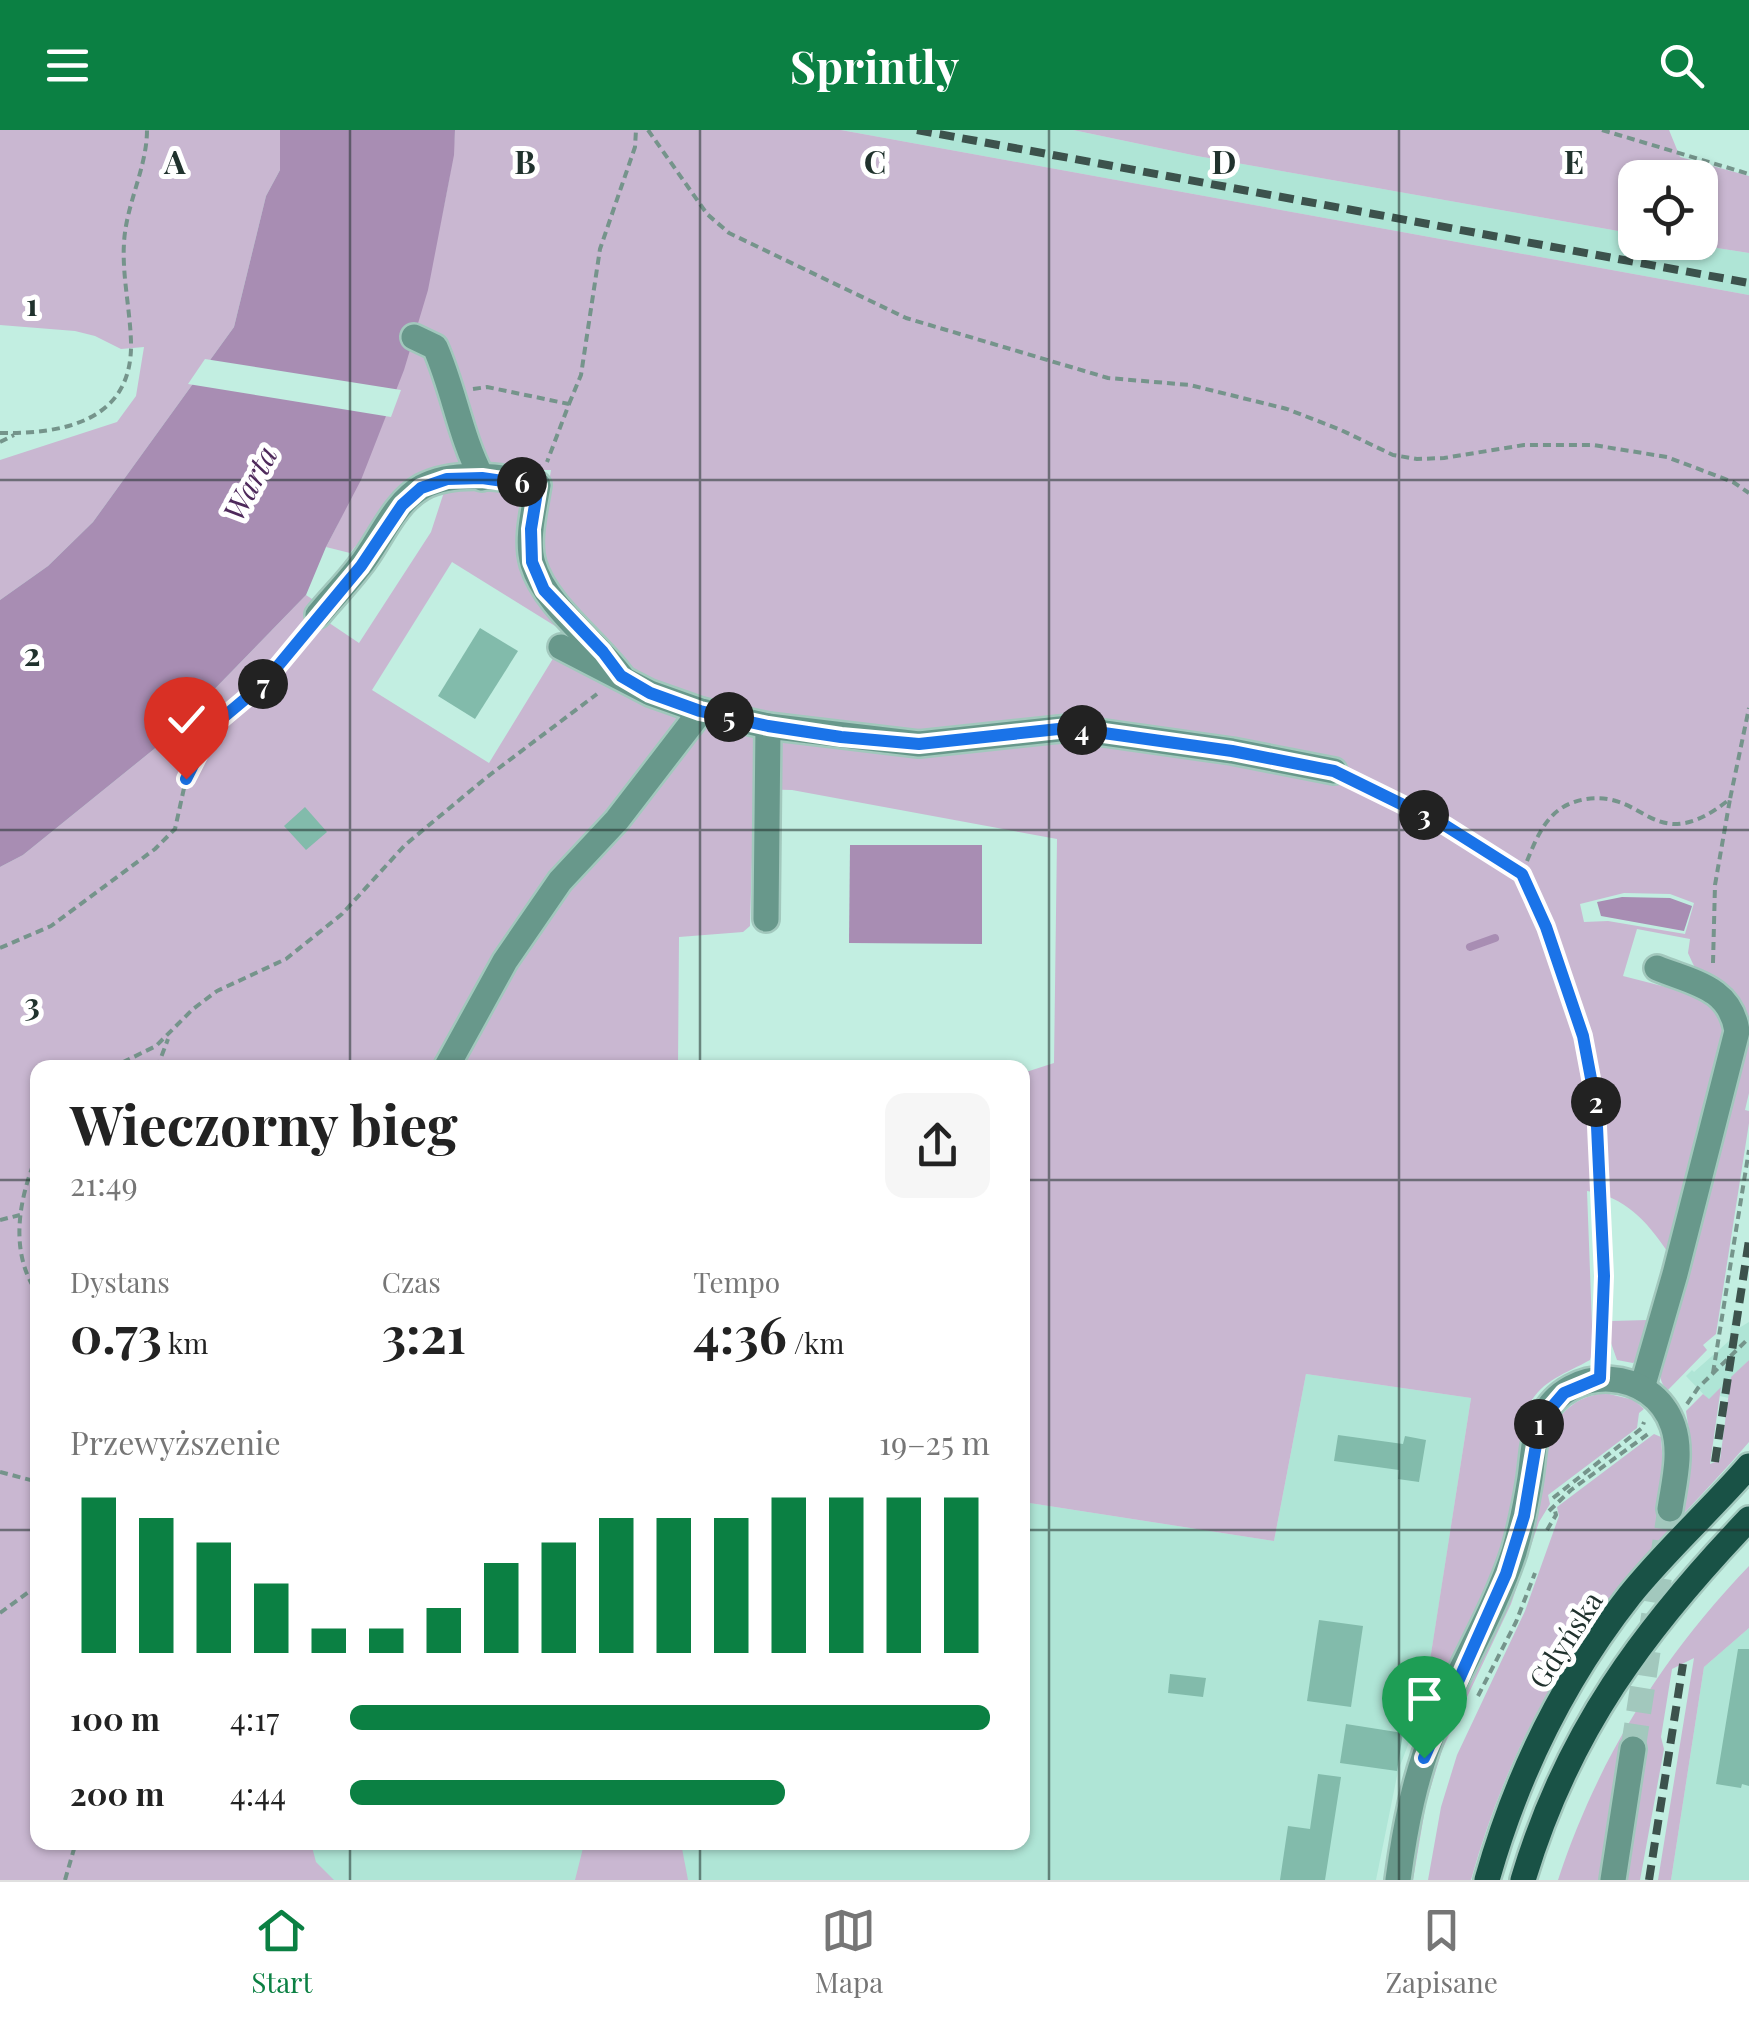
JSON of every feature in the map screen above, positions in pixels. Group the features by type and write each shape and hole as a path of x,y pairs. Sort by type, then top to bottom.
{"main road":[{"name":"Gdyńska","path":"1487,1880 1524,1774 1578,1671 1633,1592 1749,1466"},
{"path":"1523,1880 1557,1788 1606,1693 1668,1606 1749,1519"}],"street":[{"path":"414,337 435,347 466,447 482,478"},
{"path":"318,615 361,566 402,505 421,488 447,479 482,478 538,486 531,529 532,562 544,590 621,676"},
{"path":"561,647 650,693 700,711 768,726 919,744 1068,728 1232,751 1334,771"},
{"path":"450,1060 505,961 560,880 617,820 700,711"},
{"path":"766,919 768,726"},
{"path":"1642,1388 1737,1032 1734,1013 1714,992 1657,968"},
{"path":"1398,1880 1406,1824 1424,1758 1447,1700 1498,1598 1514,1552 1540,1421 1564,1393 1600,1378 1622,1379 1642,1388 1663,1406 1675,1431 1677,1452 1670,1509"},
{"path":"1613,1880 1633,1749"}],"path":[{"path":"0,434 65,428 93,418 110,405 125,383 131,347 124,242 147,130"},
{"path":"538,486 581,375 600,249 636,130"},
{"path":"648,130 707,214 729,233 906,318 1108,378 1190,385 1287,409 1393,455 1444,458 1524,445 1593,446 1667,457 1733,482 1749,493"},
{"path":"1602,130 1749,174"},
{"path":"452,394 487,387 569,404"},
{"path":"0,442 18,434"},
{"path":"0,948 51,926 155,849 175,829 186,779 213,726 263,684 318,615"},
{"path":"129,1060 169,1035 192,1009 217,991 286,959 342,914 405,845 487,777 621,676"},
{"path":"1714,992 1715,885 1749,708"},
{"path":"1334,771 1446,826 1522,874 1546,927 1583,1036 1596,1105 1604,1276 1600,1378"},
{"path":"1522,874 1550,817 1569,803 1592,798 1616,800 1654,821 1677,824 1708,816 1730,799"},
{"path":"160,1060 169,1035"},
{"path":"1712,1374 1749,1150"},
{"path":"30,1172 20,1215 24,1270 30,1280"},
{"path":"0,1220 20,1215"},
{"path":"1682,1408 1749,1338"},
{"path":"1546,1536 1556,1515 1552,1496 1642,1428 1650,1414"},
{"path":"1541,1527 1554,1505 1658,1427"},
{"path":"0,1472 30,1480"},
{"path":"1473,1690 1509,1620 1528,1567"},
{"path":"1474,1703 1512,1631 1536,1568"},
{"path":"0,1613 30,1591"},
{"path":"65,1880 74,1850"}],"shaded area":[{"path":"0,130 280,130 280,170 266,196 234,327 93,522 48,566 0,600 0,460 117,422 136,396 144,347 121,349 75,331 0,325"},
{"path":"455,130 841,130 1749,295 1749,1093 1745,1110 1749,1111 1749,1123 1716,1334 1703,1345 1707,1350 1668,1390 1661,1381 1662,1362 1744,1043 1693,964 1688,953 1690,939 1637,929 1623,976 1705,997 1716,1005 1729,1039 1639,1358 1633,1363 1617,1360 1611,1343 1611,1321 1647,1320 1667,1251 1651,1229 1623,1204 1587,1191 1593,1351 1590,1360 1548,1383 1529,1405 1498,1563 1460,1653 1415,1721 1423,1705 1471,1398 1306,1374 1274,1541 1030,1503 1030,1071 1054,1063 1057,839 792,790 754,789 750,926 743,932 679,937 678,1060 30,1060 30,1850 313,1850 316,1862 334,1880 0,1880 0,867 23,855 164,741 306,595 315,601 310,610 359,643 431,532 444,492 457,487 520,494 526,502 549,584 539,543 551,470 438,470 385,511 350,553 326,547 380,432 408,352 447,192","holes":["452,562 568,634 489,763 372,690","1624,893 1670,894 1694,903 1685,934 1608,921 1584,922 1580,904"]},
{"path":"841,130 1073,130 1618,231 1618,260 1718,260 1718,248 1749,253 1749,295"},
{"path":"1073,130 1669,130 1680,157 1691,160 1618,160 1618,231"},
{"path":"1718,167 1749,176 1749,253 1718,248"},
{"path":"1733,1312 1741,1314 1739,1328 1749,1322 1749,1360 1732,1377 1729,1398 1720,1396 1721,1389 1709,1400 1686,1376 1729,1341"},
{"path":"1749,1360 1749,1442 1631,1572 1579,1642 1515,1757 1471,1880 1428,1880 1441,1807 1457,1755 1525,1611 1559,1516 1557,1507 1654,1434 1661,1437 1663,1466 1656,1515 1683,1503 1691,1444 1686,1411 1703,1394 1709,1399 1721,1387 1710,1464 1720,1460 1731,1377"},
{"path":"1306,1374 1471,1398 1423,1706 1398,1771 1376,1880 164,1880 173,1850 1030,1850 1030,1503 1274,1541"},
{"path":"1605,1393 1634,1400 1644,1409 1639,1413 1637,1428 1548,1495 1550,1504 1539,1522 1511,1604 1442,1750 1410,1880 1417,1833 1440,1749 1509,1603 1524,1559 1551,1432 1573,1405"},
{"path":"1749,1566 1749,1628 1704,1667 1671,1880 1658,1880 1694,1658 1672,1669 1661,1737 1664,1749 1640,1880 1558,1880 1592,1793 1636,1712 1688,1637"},
{"path":"1749,1628 1749,1880 1671,1880 1704,1667"},
{"path":"582,1850 682,1850 688,1880 575,1880"}],"water":[{"name":"Warta","path":"280,130 455,130 454,155 428,290 404,370 361,480 306,595 164,741 23,855 0,867 0,600 48,566 93,522 234,327 266,196 280,170"},
{"path":"850,845 982,845 982,944 849,943"},
{"path":"1622,897 1670,898 1692,906 1684,931 1601,916 1597,902"}],"pier":[{"path":"205,359 401,390 391,417 188,384"}],"building":[{"path":"480,628 518,651 475,719 438,696"},
{"path":"305,807 327,832 306,850 284,826"},
{"path":"1338,1435 1403,1444 1405,1436 1426,1440 1419,1482 1398,1479 1399,1470 1334,1461"},
{"path":"1319,1620 1363,1626 1351,1707 1307,1701"},
{"path":"1738,1649 1749,1649 1749,1786 1742,1784 1741,1788 1716,1784"},
{"path":"1170,1674 1206,1678 1203,1697 1168,1693"},
{"path":"1346,1724 1403,1733 1397,1771 1340,1763"},
{"path":"1318,1774 1341,1777 1325,1880 1280,1880 1288,1826 1310,1829"}],"waterway":[{"path":"1470,947 1495,938"}],"tunnel":[{"path":"1633,1749 1670,1509"}],"railway":[{"path":"917,130 1749,283"},
{"path":"1715,1462 1749,1240"},
{"path":"1649,1880 1683,1664"}],"route":[{"path":"186,779 213,726 263,684 361,566 402,505 421,488 447,479 482,478 538,486 531,529 532,562 544,590 621,676 650,693 700,711 841,737 919,744 1068,728 1232,751 1334,771 1446,826 1522,874 1546,927 1583,1036 1596,1105 1604,1276 1600,1378 1575,1385 1553,1402 1540,1421 1514,1552 1498,1598 1437,1722 1424,1758"}]}
